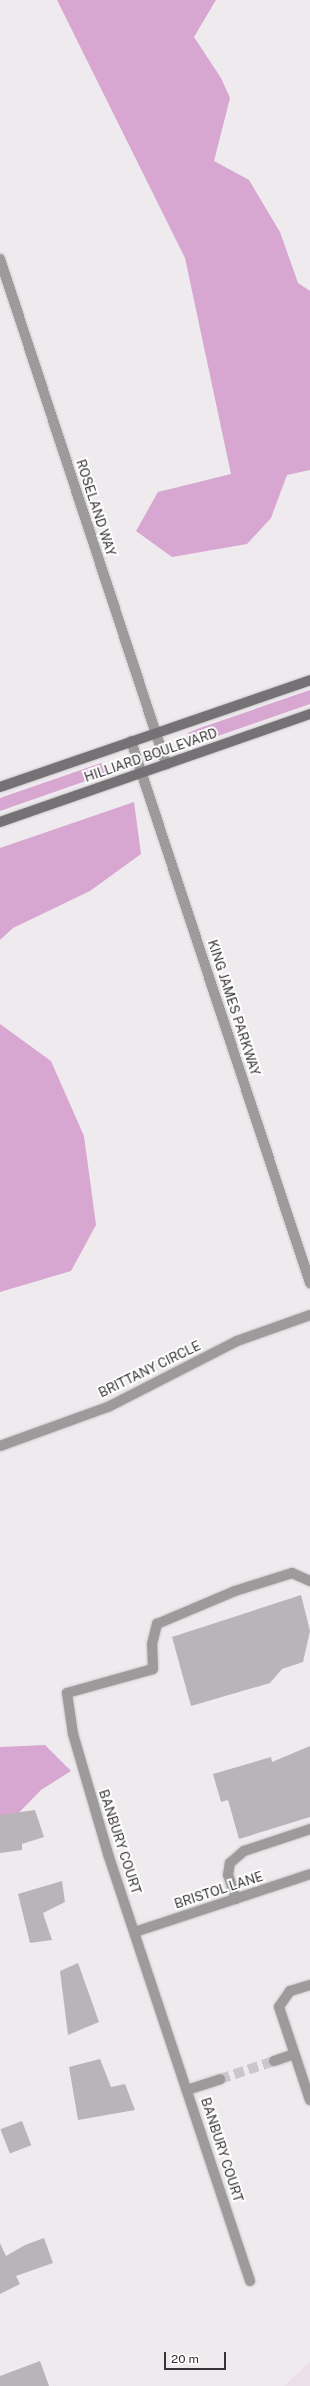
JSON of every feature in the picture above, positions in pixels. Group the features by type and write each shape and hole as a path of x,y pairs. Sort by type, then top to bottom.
{"main road":[{"name":"HILLIARD BOULEVARD","path":"0,787 310,680"},
{"name":"HILLIARD BOULEVARD","path":"0,822 310,714"}],"street":[{"name":"ROSELAND WAY","path":"0,259 166,764"},
{"name":"KING JAMES PARKWAY","path":"131,741 310,1283"},
{"name":"BRITTANY CIRCLE","path":"0,1446 108,1407 237,1341 310,1315"},
{"name":"BANBURY COURT","path":"250,2281 108,1854 73,1734 67,1693 153,1669 152,1644 157,1624 235,1591 292,1573 310,1580"},
{"path":"236,1899 228,1875 230,1862 244,1851 310,1829"},
{"name":"BRISTOL LANE","path":"135,1932 310,1874"},
{"path":"310,1985 290,1991 279,2008 310,2100"},
{"path":"274,2061 294,2054"},
{"path":"187,2090 220,2079"}],"shaded area":[{"path":"57,0 216,0 194,37 221,78 230,98 214,161 249,180 280,232 298,283 310,291 310,470 287,475 271,518 247,544 172,557 136,531 158,492 231,474 185,258"},
{"path":"310,690 310,704 195,744 186,740 188,733 197,729"},
{"path":"101,763 108,767 107,772 103,775 0,811 0,798"},
{"path":"134,802 141,854 90,891 13,928 0,940 0,848"},
{"path":"0,1024 51,1061 84,1136 96,1225 71,1271 0,1292"},
{"path":"45,1745 71,1771 41,1790 0,1832 0,1747"},
{"path":"310,2362 310,2386 284,2386"}],"building":[{"path":"301,1595 310,1631 303,1662 282,1669 270,1683 191,1706 172,1637"},
{"path":"310,1746 310,1817 239,1839 228,1800 221,1802 213,1774 271,1757 272,1762"},
{"path":"35,1810 44,1837 22,1844 22,1850 0,1853 0,1815"},
{"path":"62,1881 65,1902 43,1913 52,1940 30,1943 18,1894"},
{"path":"78,1963 99,2022 68,2035 60,1971"},
{"path":"100,2059 111,2087 125,2084 135,2110 78,2120 69,2067"},
{"path":"22,2121 31,2145 10,2154 1,2129"},
{"path":"44,2238 53,2263 16,2276 20,2284 0,2294 0,2243 6,2256 25,2245"},
{"path":"40,2361 49,2386 0,2386 0,2376"}],"tunnel":[{"path":"220,2079 274,2061"}]}
